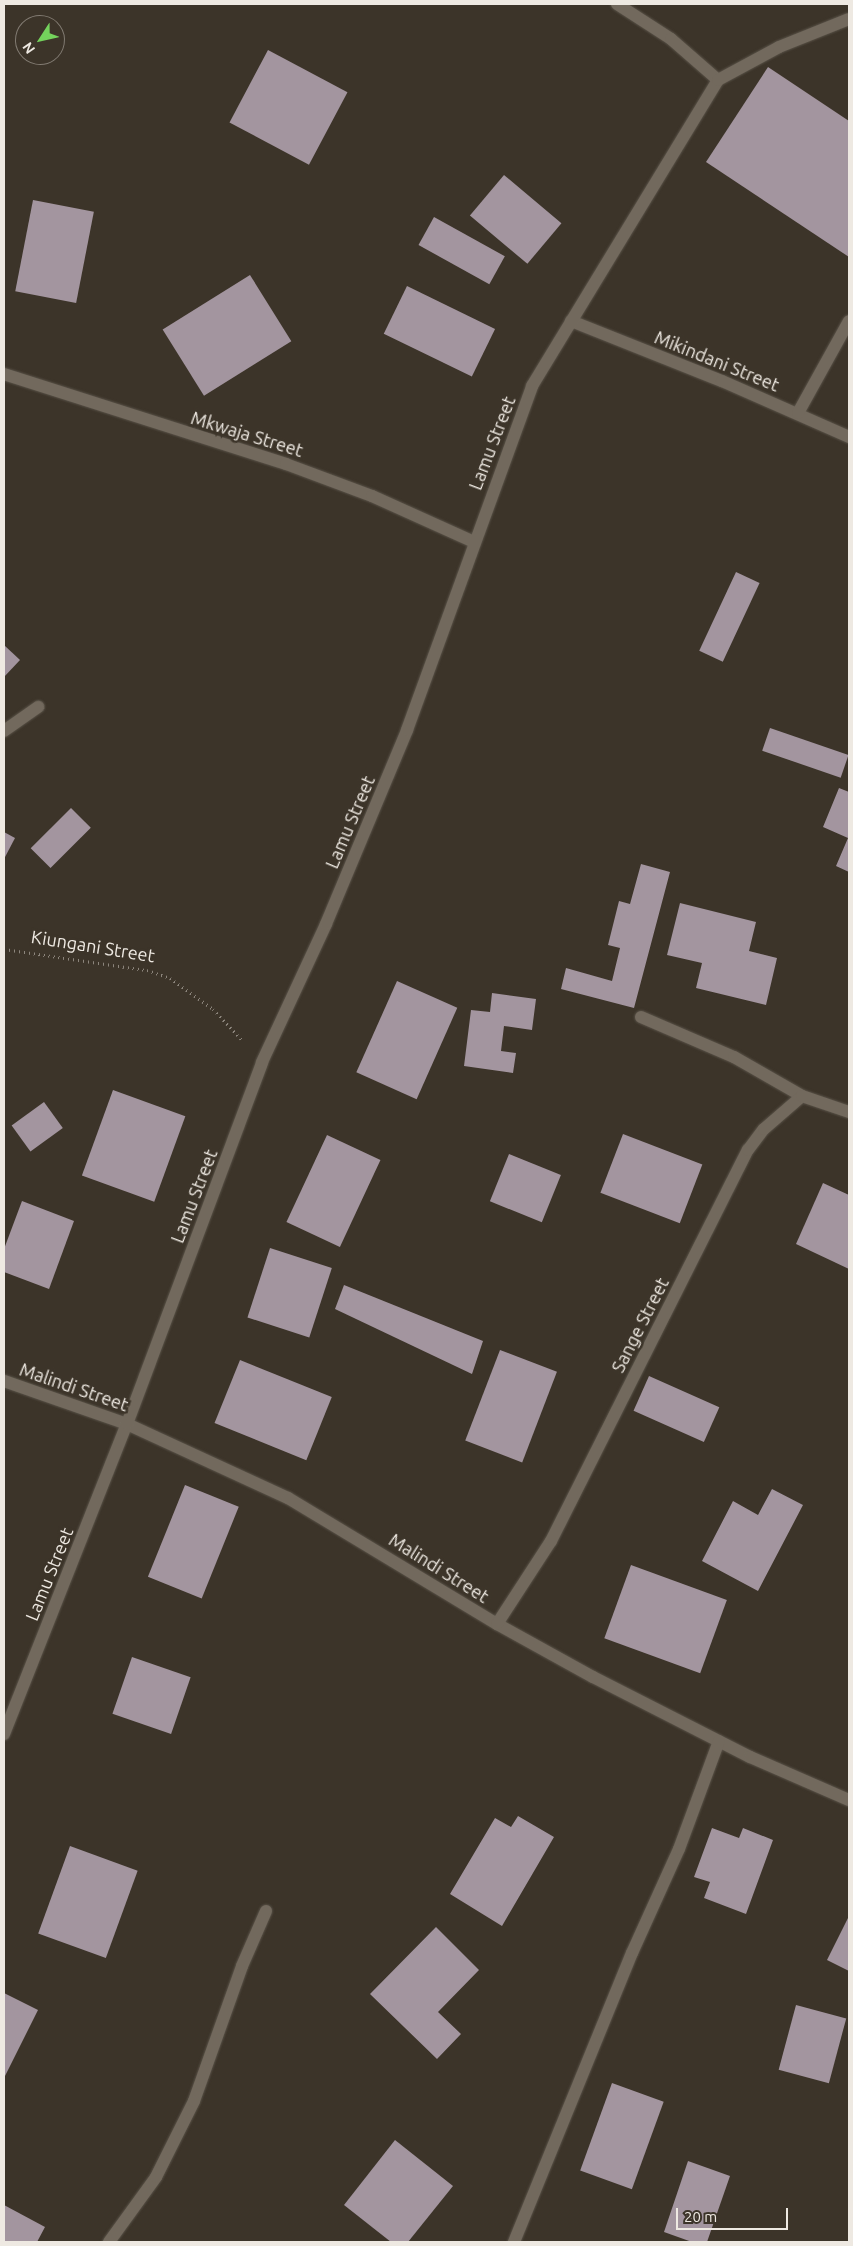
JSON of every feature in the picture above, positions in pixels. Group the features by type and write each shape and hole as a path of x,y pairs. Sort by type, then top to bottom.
{"street":[{"path":"617,4 671,39 718,80 779,47 849,19"},
{"name":"Lamu Street","path":"4,1734 127,1424 262,1062 326,924 407,730 532,386 718,80"},
{"name":"Mikindani Street","path":"571,321 798,413 849,437"},
{"path":"798,413 849,321"},
{"name":"Mkwaja Street","path":"4,374 286,464 372,496 474,542"},
{"path":"4,731 38,707"},
{"path":"641,1017 734,1057 802,1096 849,1112"},
{"name":"Sange Street","path":"497,1624 551,1541 748,1150 764,1129 802,1096"},
{"name":"Malindi Street","path":"4,1381 127,1424 288,1498 497,1624 719,1741 849,1800"},
{"path":"514,2242 632,1953 679,1849 719,1741"},
{"path":"109,2242 156,2177 194,2101 242,1966 266,1911"}],"path":[{"name":"Kiungani Street","path":"4,949 147,970 170,978 213,1009 262,1062"}],"building":[{"path":"268,50 347,92 309,165 230,122"},
{"path":"768,67 849,121 849,257 706,162"},
{"path":"504,175 561,223 527,264 470,216"},
{"path":"33,200 94,212 76,303 15,291"},
{"path":"434,217 505,256 489,284 418,245"},
{"path":"250,275 291,341 204,396 163,330"},
{"path":"407,286 495,329 472,377 384,334"},
{"path":"736,572 760,583 723,662 699,651"},
{"path":"4,645 20,660 4,677"},
{"path":"770,728 848,755 841,778 762,751"},
{"path":"839,788 849,792 849,872 836,866 848,838 823,827"},
{"path":"71,808 91,828 50,868 31,848"},
{"path":"4,832 15,838 4,859"},
{"path":"641,864 670,872 634,1008 561,989 566,968 612,981 620,948 608,945 619,901 630,904"},
{"path":"680,903 756,922 749,951 777,958 766,1005 696,988 702,963 667,955"},
{"path":"397,981 457,1008 417,1099 356,1072"},
{"path":"492,993 536,999 532,1030 504,1026 501,1051 516,1053 513,1073 464,1066 471,1010 490,1012"},
{"path":"113,1090 185,1116 154,1202 82,1176"},
{"path":"44,1102 63,1128 30,1151 12,1126"},
{"path":"623,1134 702,1164 680,1223 600,1193"},
{"path":"327,1135 380,1160 340,1247 286,1222"},
{"path":"509,1154 561,1175 542,1222 490,1201"},
{"path":"823,1183 849,1195 849,1269 796,1244"},
{"path":"22,1201 74,1221 49,1289 4,1272 4,1249"},
{"path":"270,1248 332,1268 309,1338 247,1317"},
{"path":"344,1285 483,1341 472,1374 335,1309"},
{"path":"500,1350 557,1372 522,1462 465,1441"},
{"path":"240,1360 332,1397 306,1460 215,1423"},
{"path":"649,1376 719,1407 704,1442 634,1411"},
{"path":"185,1485 239,1507 202,1599 148,1577"},
{"path":"772,1489 803,1505 758,1591 702,1561 733,1501 758,1515"},
{"path":"631,1565 727,1600 700,1673 604,1638"},
{"path":"132,1657 191,1677 171,1734 112,1714"},
{"path":"518,1816 554,1837 502,1926 450,1894 495,1818 511,1827"},
{"path":"712,1828 739,1838 743,1828 773,1840 746,1914 704,1898 710,1882 694,1877"},
{"path":"70,1846 138,1871 106,1958 38,1933"},
{"path":"849,1916 849,1971 827,1960"},
{"path":"436,1927 479,1970 438,2012 461,2034 437,2059 370,1994"},
{"path":"4,1993 38,2010 4,2078"},
{"path":"796,2005 846,2018 829,2083 779,2070"},
{"path":"612,2083 664,2102 632,2189 580,2170"},
{"path":"395,2140 453,2186 408,2242 391,2242 344,2205"},
{"path":"688,2161 730,2176 707,2242 692,2242 664,2232"},
{"path":"4,2205 45,2227 37,2242 4,2242"}]}
